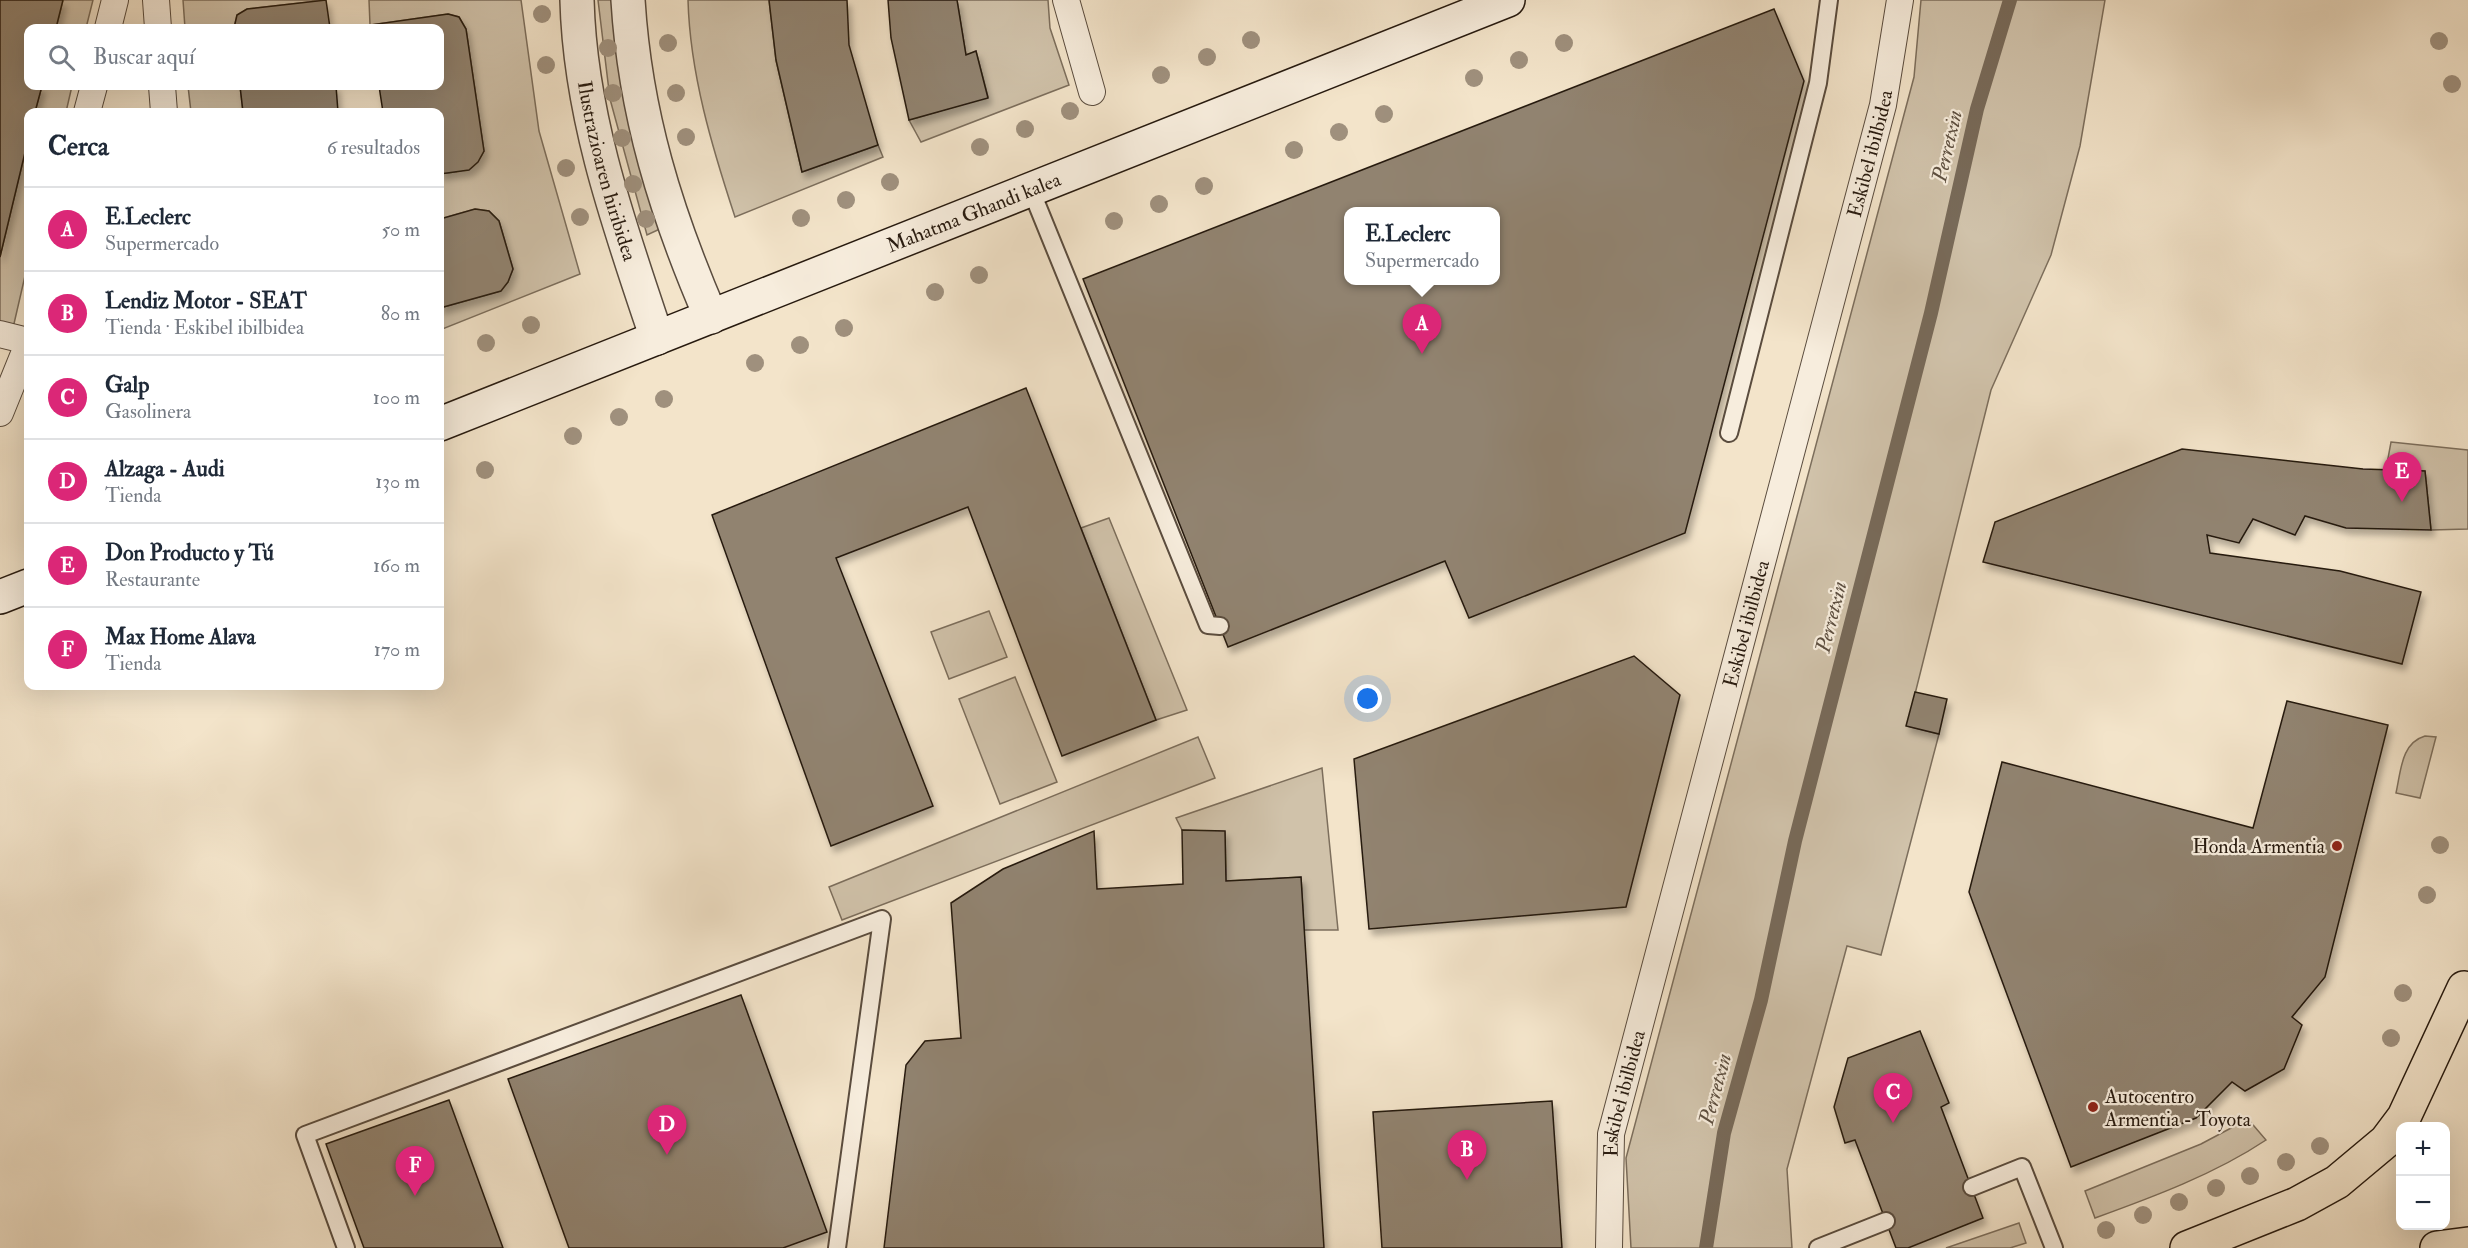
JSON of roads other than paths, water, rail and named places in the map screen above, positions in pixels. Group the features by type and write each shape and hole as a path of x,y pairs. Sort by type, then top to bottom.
{"main road":[{"name":"Ilustrazioaren hiribidea","path":"577,0 586,89 600,161 657,338"},
{"path":"628,0 637,88 656,171 711,317"},
{"name":"Mahatma Ghandi kalea","path":"444,422 1508,0"},
{"path":"0,597 24,588"},
{"path":"2187,1248 2297,1204 2337,1182 2386,1141 2404,1117 2467,993"},
{"path":"2437,1248 2468,1244"}],"street":[{"path":"109,24 115,0"},
{"path":"156,0 158,24"},
{"path":"1066,0 1092,92"},
{"name":"Eskibel ibilbidea","path":"1609,1248 1611,1134 1883,105 1900,0"},
{"path":"88,108 93,90"},
{"path":"162,90 164,108"},
{"path":"0,334 24,341"},
{"path":"0,413 24,352"}],"lane":[{"path":"1729,433 1818,83 1829,0"},
{"path":"1031,190 1208,625 1220,626"},
{"path":"346,1248 305,1135 882,919 837,1248"},
{"path":"1972,1187 2022,1167 2054,1248"},
{"path":"1818,1248 1886,1221"}],"waterway":[{"name":"Perretxin","path":"1706,1248 1724,1133 1761,1000 1795,841 1931,313 1977,109 2010,0"}],"place":[{"name":"E.Leclerc","path":"1422,354"},
{"name":"Don Producto y Tú","path":"2402,502"},
{"name":"Honda Armentia","path":"2337,846"},
{"name":"Autocentro Armentia - Toyota","path":"2093,1107"},
{"name":"Galp","path":"1893,1123"},
{"name":"Alzaga - Audi","path":"667,1155"},
{"name":"Lendiz Motor - SEAT","path":"1467,1180"},
{"name":"Max Home Alava","path":"415,1196"}]}
